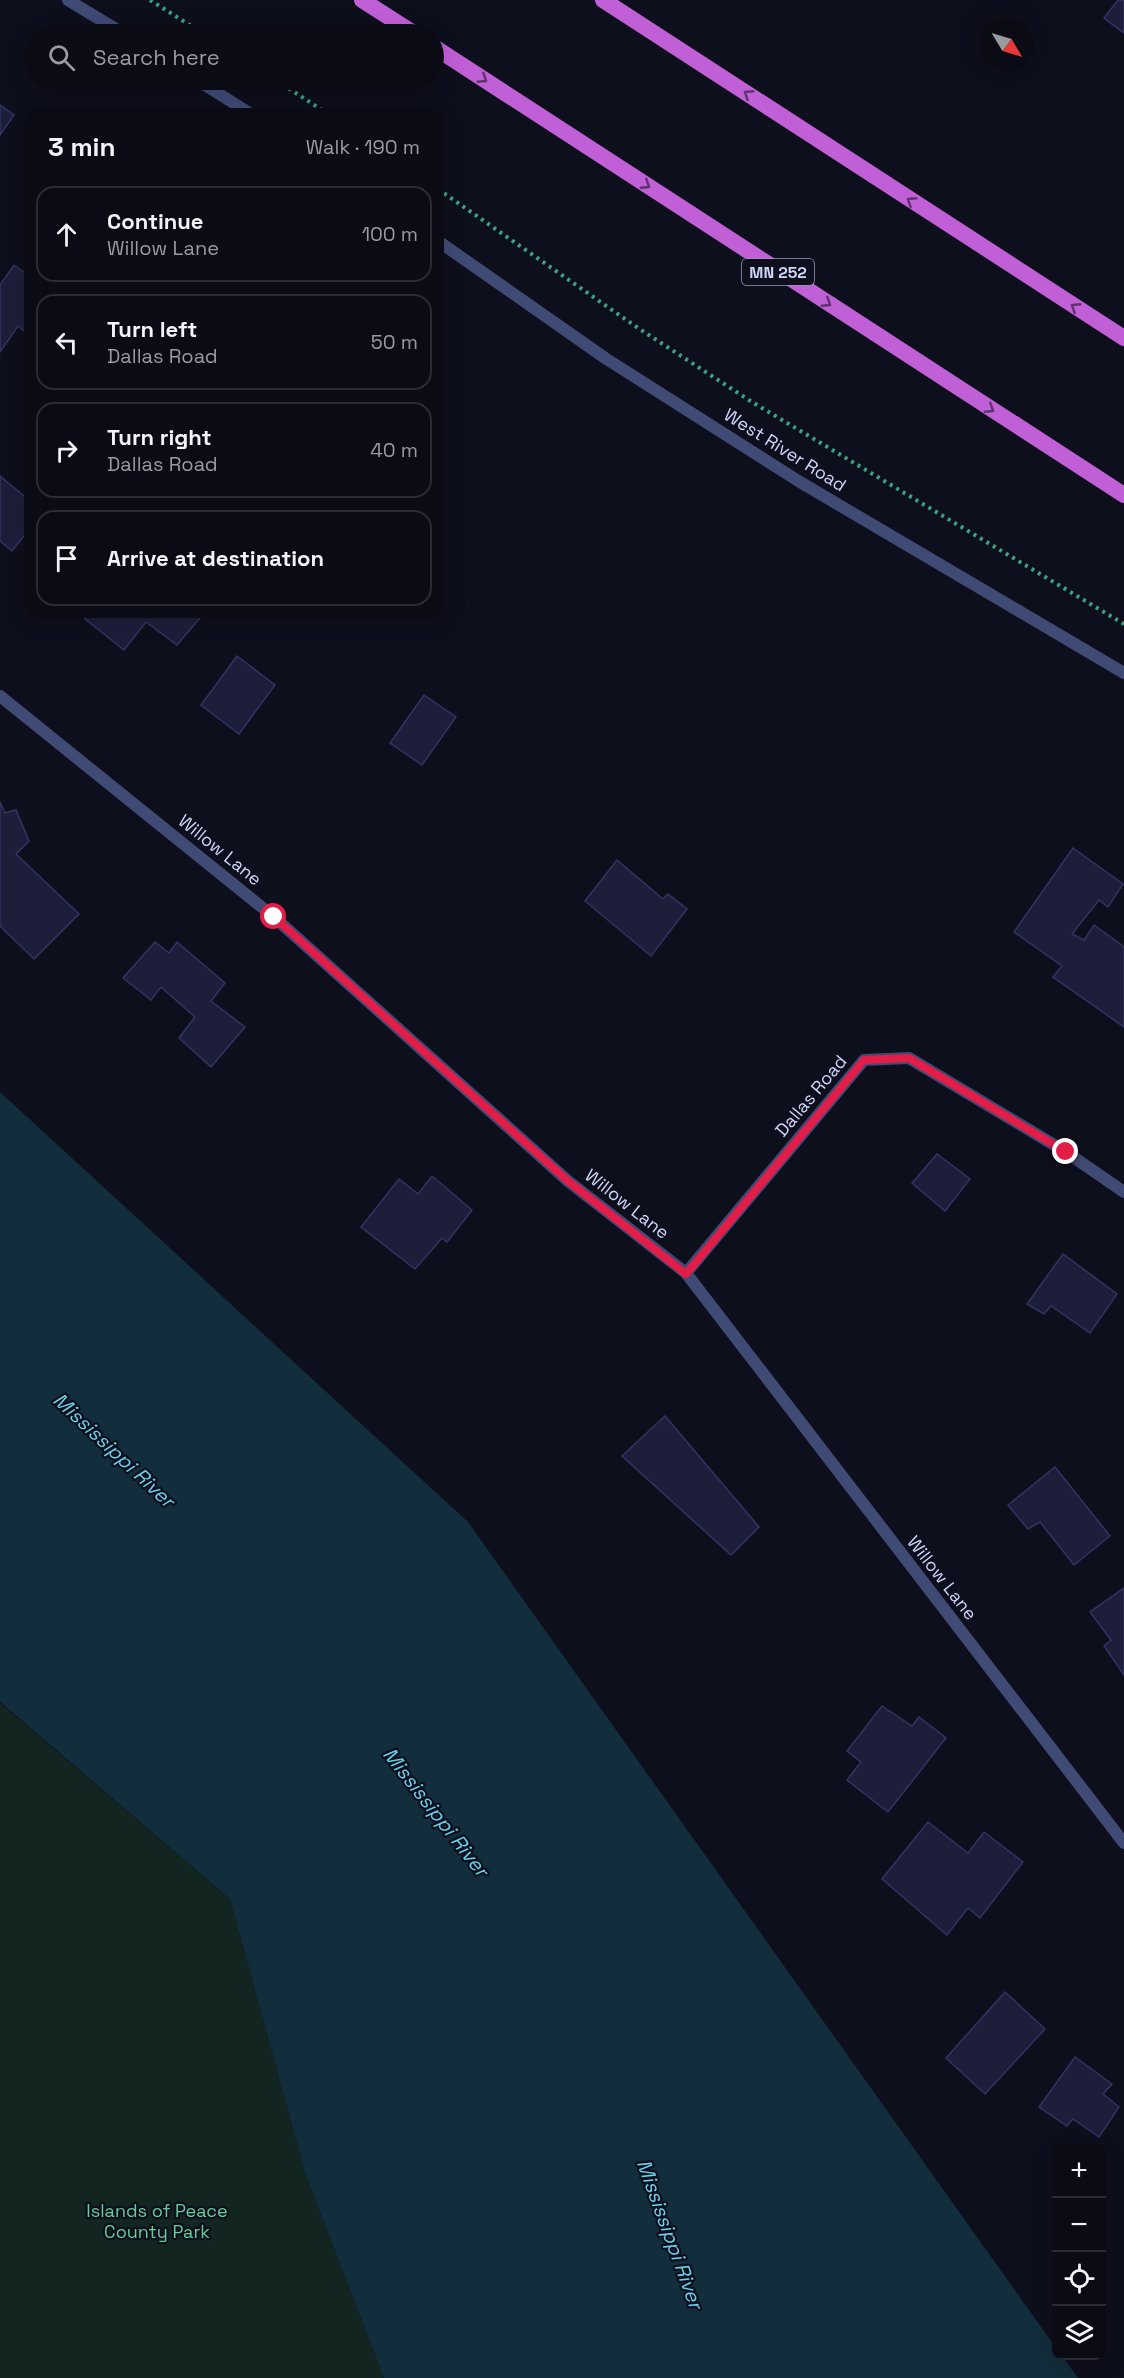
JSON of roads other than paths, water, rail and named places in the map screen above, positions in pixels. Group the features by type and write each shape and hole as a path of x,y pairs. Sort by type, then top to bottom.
{"highway":[{"path":"362,0 399,24"},
{"path":"603,0 1124,338"},
{"name":"MN 252","path":"444,53 1124,495"}],"street":[{"path":"68,0 108,24"},
{"path":"213,90 241,108"},
{"name":"West River Road","path":"444,245 605,358 800,482 1124,673"},
{"name":"Willow Lane","path":"0,696 274,917 568,1181 686,1274 1124,1844"},
{"name":"Dallas Road","path":"686,1274 864,1060 909,1058 1066,1152 1124,1192"}],"water":[{"name":"Mississippi River","path":"0,1092 468,1522 1052,2342 1052,2360 1065,2360 1078,2378 384,2378 305,2173 230,1899 0,1702"}],"park label":[{"name":"Islands of Peace County Park","path":"157,2221"}]}
